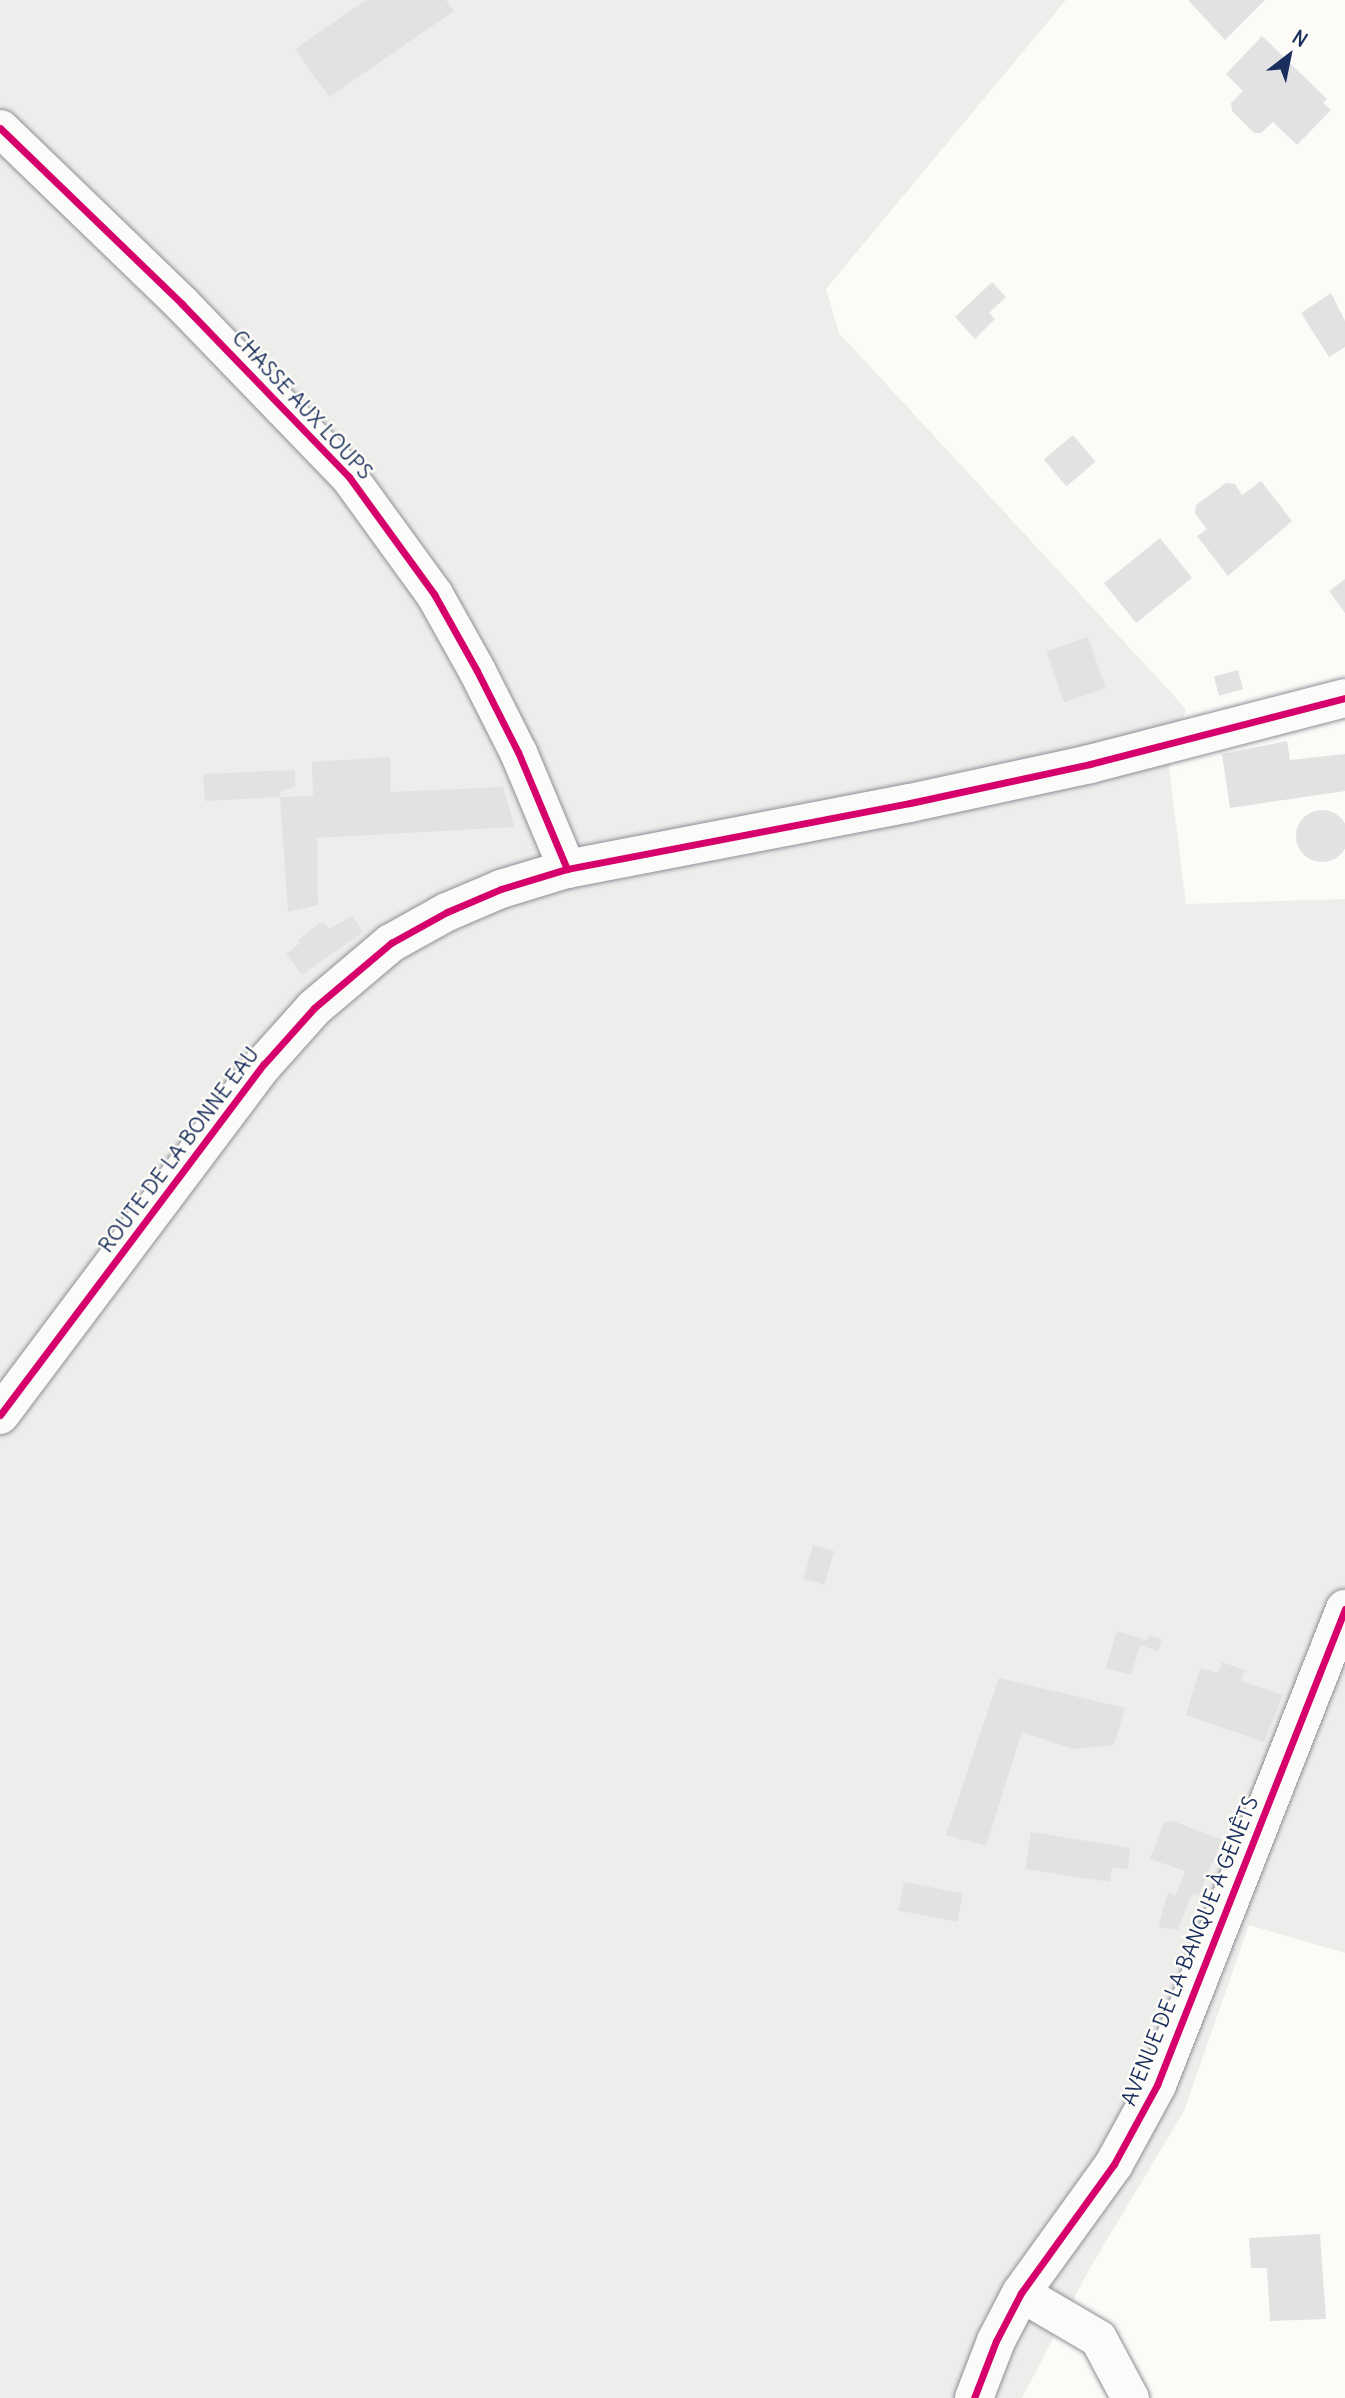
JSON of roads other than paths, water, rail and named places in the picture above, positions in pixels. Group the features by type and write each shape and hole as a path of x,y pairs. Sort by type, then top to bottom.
{"street":[{"name":"CHASSE AUX LOUPS","path":"0,128 182,304 349,477 434,594 477,671 518,752 567,869"},
{"name":"ROUTE DE LA BONNE EAU","path":"0,1415 264,1064 314,1008 391,943 413,931 501,889 567,869 910,803 1180,742 1345,698"},
{"name":"AVENUE DE LA BANQUE À GENÊTS","path":"974,2398 996,2341 1021,2293 1114,2164 1157,2085 1345,1609"},
{"path":"1021,2293 1098,2338 1130,2398"}]}
